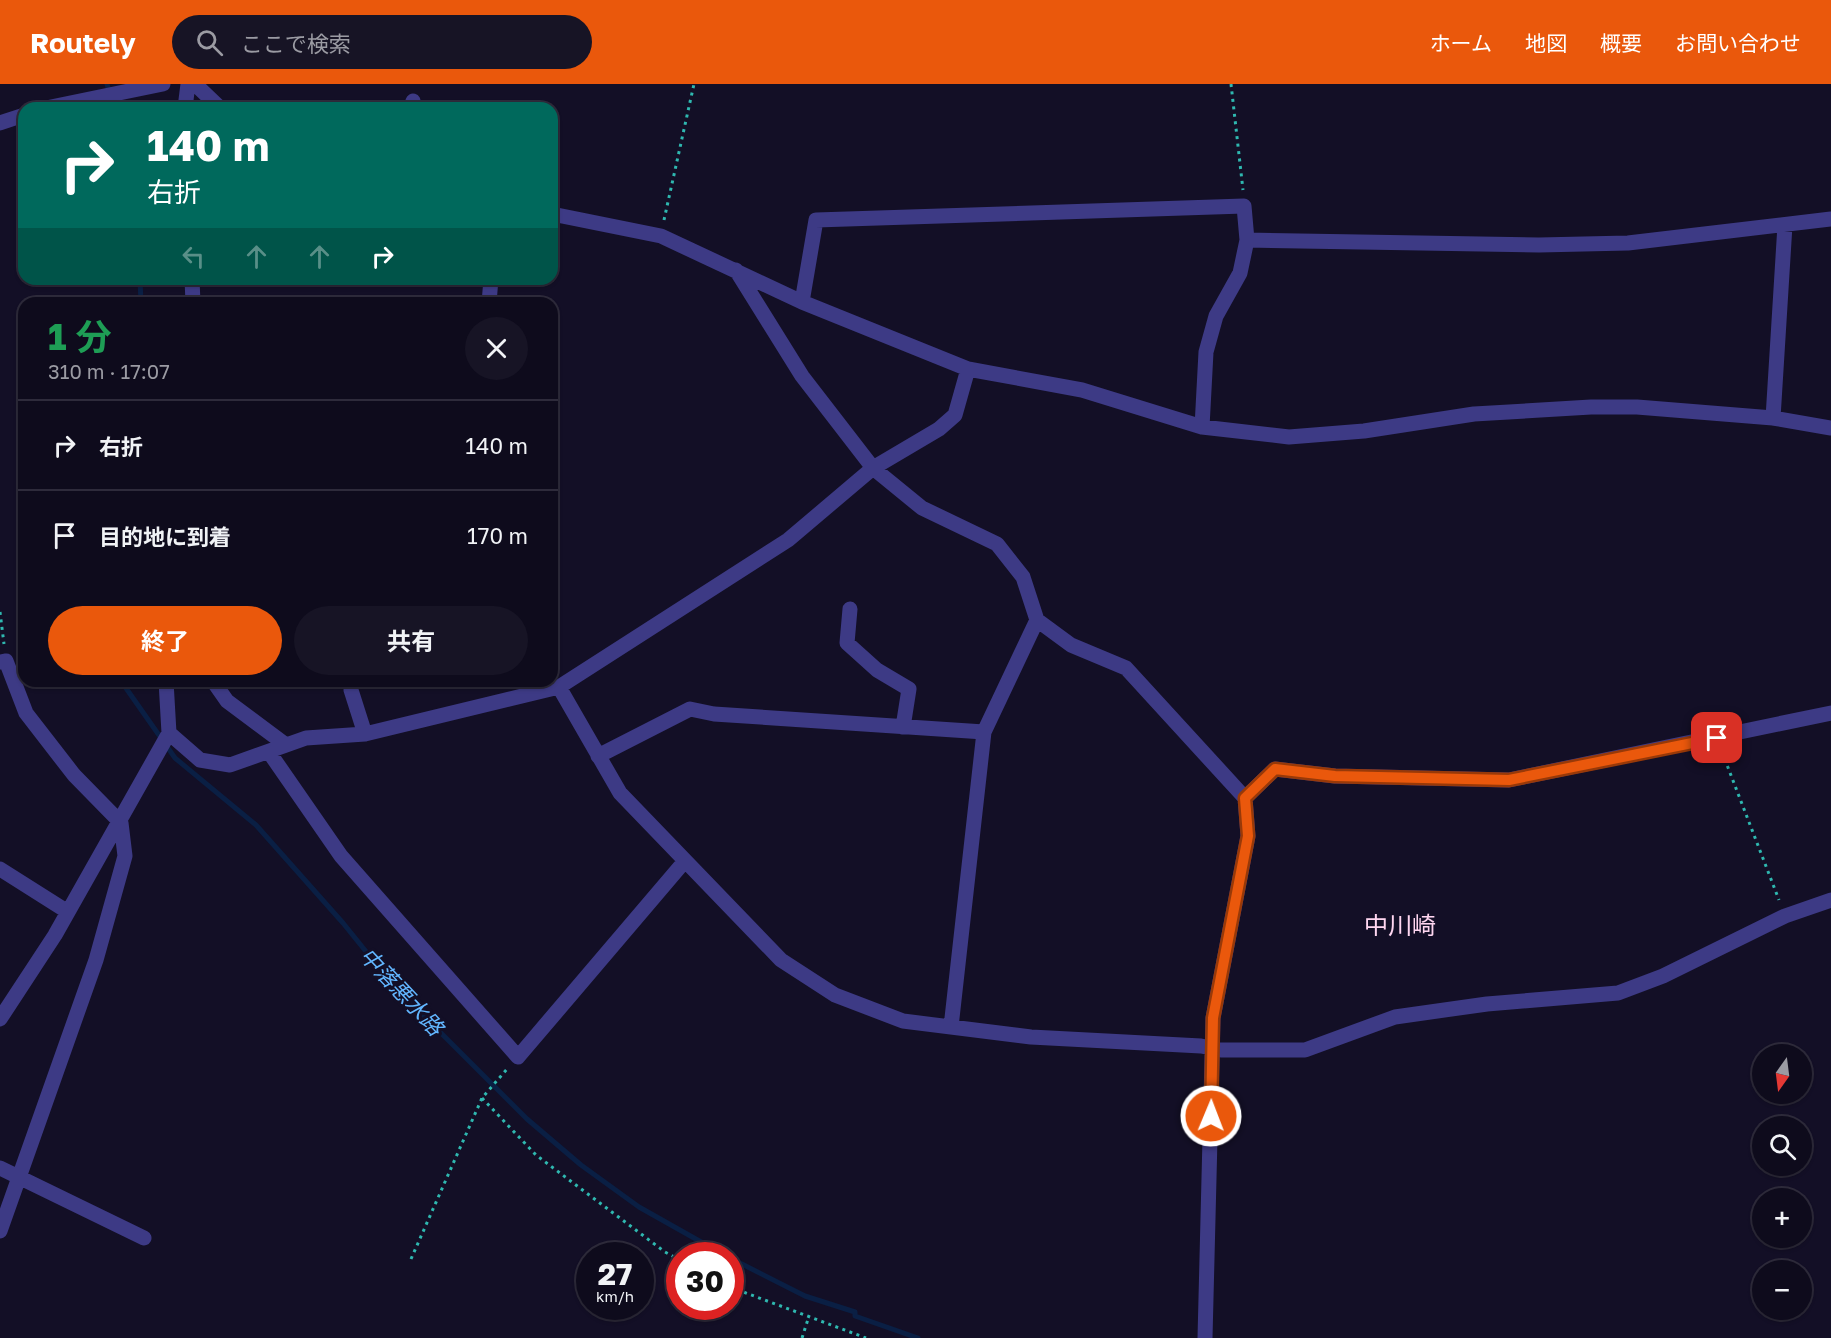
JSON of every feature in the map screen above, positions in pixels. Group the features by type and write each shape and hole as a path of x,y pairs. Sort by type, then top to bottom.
{"street":[{"path":"77,102 163,84"},
{"path":"186,102 188,84"},
{"path":"195,84 214,102"},
{"path":"0,123 18,117"},
{"path":"802,302 816,220 1244,207 1247,240 1240,273 1216,316 1206,352 1202,427"},
{"path":"558,215 661,236 802,302 968,369 1082,390 1202,427 1288,437 1364,431 1474,414 1592,407 1637,407 1773,418 1831,428"},
{"path":"1247,240 1628,243 1831,219"},
{"path":"1773,418 1785,225"},
{"path":"735,270 802,376 873,468 922,508 997,544 1023,577 1037,620 1071,645 1126,668 1245,798 1248,836 1213,1018 1205,1338"},
{"path":"169,734 200,760 230,765 306,738 365,734 559,687 789,540 873,468 939,429 955,415 968,369"},
{"path":"850,609 847,644 877,670 909,689 903,727"},
{"path":"951,1027 984,732 1037,620"},
{"path":"0,1231 96,960 126,856 120,823 74,775 26,713 3,661"},
{"path":"0,1019 68,912 169,734 166,687"},
{"path":"217,687 226,701 286,745"},
{"path":"559,687 620,793 684,862 781,960 835,995 903,1021 1031,1038 1201,1046 1211,1049 1281,1052 1305,1050 1395,1017 1487,1004 1618,993 1673,971 1785,916 1831,900"},
{"path":"351,690 365,734"},
{"path":"598,756 690,709 714,714 984,732"},
{"path":"1245,798 1275,769 1335,776 1509,780 1717,738 1831,712"},
{"path":"269,752 341,856 518,1057 684,862"},
{"path":"0,869 68,912"},
{"path":"0,1168 144,1238"}],"path":[{"path":"661,236 694,84"},
{"path":"1230,84 1244,207"},
{"path":"0,612 3,661"},
{"path":"1717,738 1785,916"},
{"path":"411,1258 482,1098 518,1057"},
{"path":"482,1098 536,1155 666,1253"},
{"path":"744,1292 866,1338"},
{"path":"802,1338 809,1316"}],"waterway":[{"name":"中落悪水路","path":"107,84 112,102"},
{"name":"中落悪水路","path":"140,285 141,297"},
{"name":"中落悪水路","path":"125,687 175,758 256,825 343,923 393,985 527,1119 581,1165 639,1207 701,1242"},
{"name":"中落悪水路","path":"744,1265 805,1296 855,1312 855,1316 918,1338"}],"district":[{"name":"中川崎","path":"1400,924"}],"route":[{"path":"1211,1116 1213,1018 1248,836 1245,798 1275,769 1335,776 1509,780 1717,738"}]}
